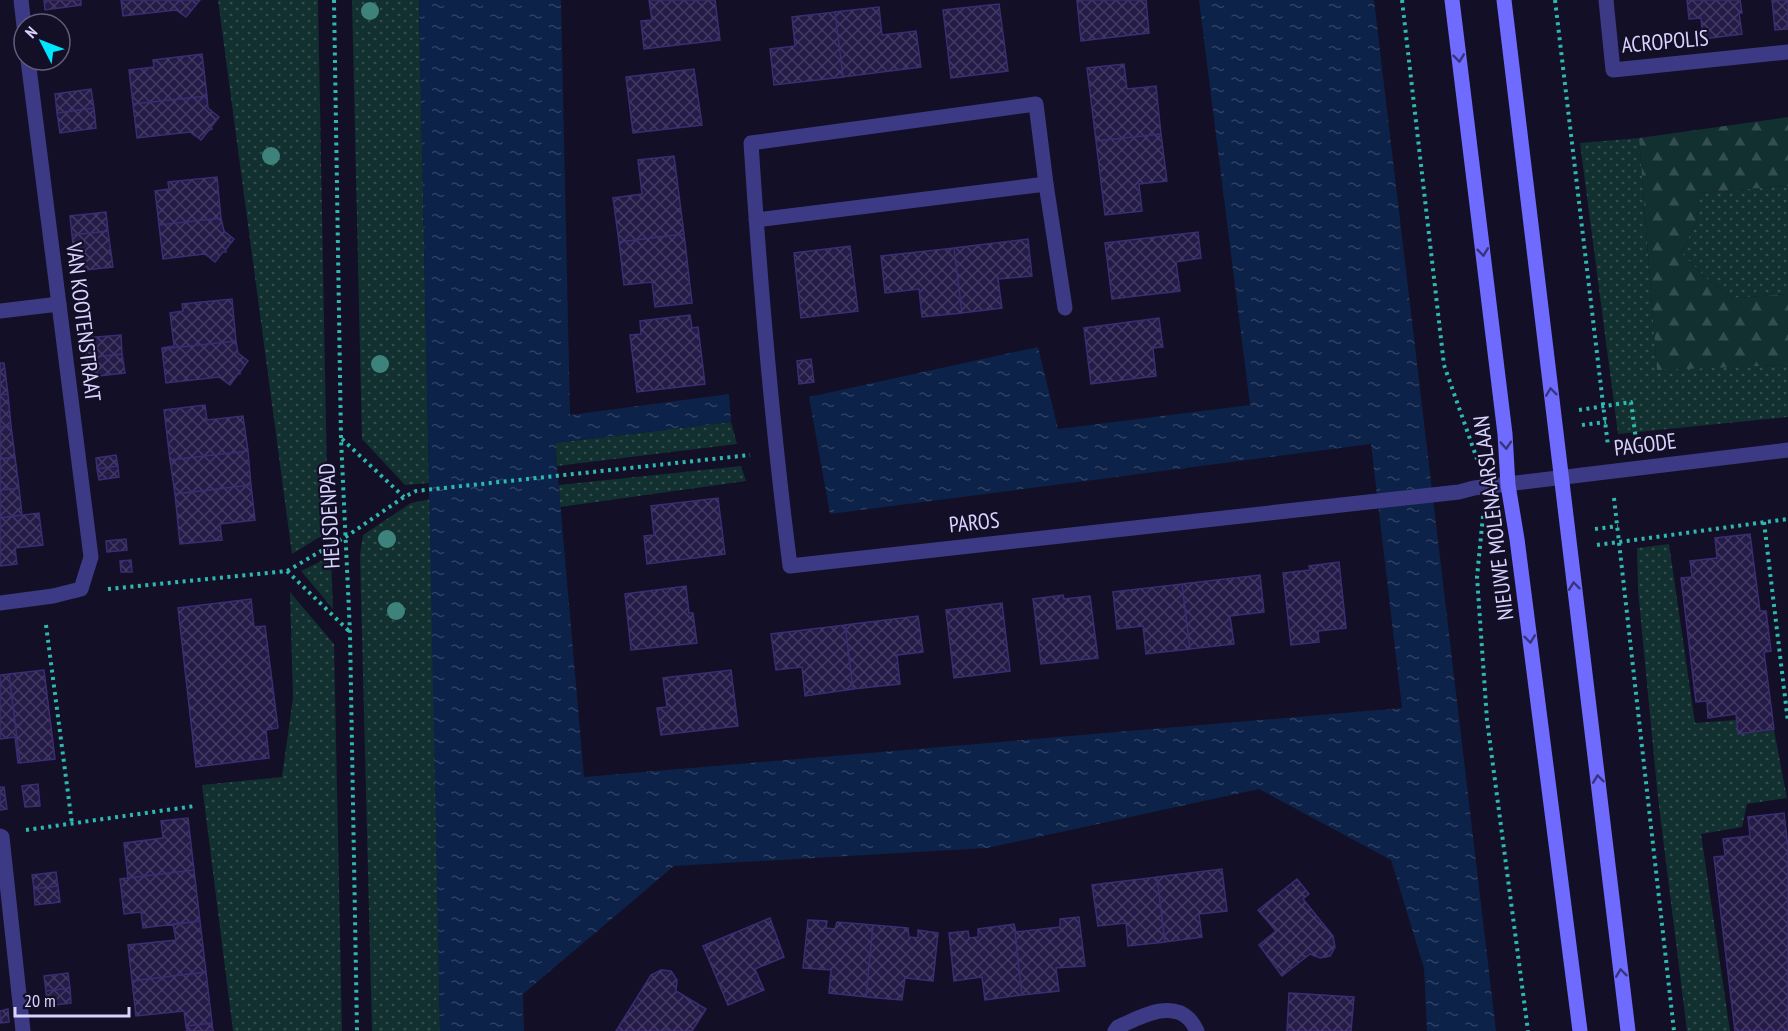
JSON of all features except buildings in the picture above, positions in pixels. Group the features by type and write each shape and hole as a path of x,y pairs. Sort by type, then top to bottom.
{"street":[{"name":"NIEUWE MOLENAARSLAAN","path":"1452,0 1505,434 1508,485 1519,554 1580,1031"},
{"path":"1504,0 1628,1031"},
{"name":"ACROPOLIS","path":"1606,0 1613,70 1788,52"},
{"name":"VAN KOOTENSTRAAT","path":"30,72 91,557 81,589 43,598"},
{"name":"PAROS","path":"1065,308 1036,104 751,143 776,453 790,566 1508,485"},
{"path":"756,220 1046,184"},
{"path":"0,311 59,304"},
{"name":"PAGODE","path":"1508,485 1788,450"},
{"path":"0,603 43,598"},
{"path":"1,837 23,1031"},
{"path":"1115,1031 1118,1027 1158,1011 1177,1011 1189,1018 1197,1031"}],"path":[{"name":"HEUSDENPAD","path":"334,0 341,439 350,633 357,1031"},
{"path":"1555,0 1674,1031"},
{"path":"341,439 404,497"},
{"path":"107,590 287,571 347,536 416,491 776,453"},
{"path":"1569,548 1788,519"},
{"path":"1764,522 1788,723"},
{"path":"1480,553 1519,554"},
{"path":"287,571 350,633"},
{"path":"43,598 72,824"},
{"path":"1,837 4,833 195,807"}],"green space":[{"path":"218,0 318,0 328,532 292,554"},
{"path":"352,0 419,0 429,483 405,485 362,439"},
{"path":"1788,117 1788,186 1697,193 1698,218 1681,253 1710,282 1734,298 1788,294 1788,365 1657,370 1639,138"},
{"path":"1639,138 1657,369 1788,365 1788,417 1618,434 1580,143"},
{"path":"1788,186 1788,294 1734,298 1710,282 1681,253 1698,218 1696,193"},
{"path":"731,422 737,444 557,466 555,443"},
{"path":"741,466 746,481 560,507 559,485"},
{"path":"431,499 440,1031 372,1031 360,555 363,535 411,503"},
{"path":"1669,544 1695,723 1736,720 1738,734 1774,730 1787,798 1747,804 1742,827 1701,834 1730,1031 1687,1031 1658,798 1638,590 1637,548"},
{"path":"331,556 333,609 301,571"},
{"path":"290,592 334,644 342,1031 233,1031 202,785 282,777 293,698"}],"water":[{"path":"419,0 561,0 570,415 729,394 731,422 555,443 584,777 1402,708 1371,444 830,514 809,397 1038,347 1058,429 1250,405 1199,0 1374,0 1496,1031 1427,1031 1424,968 1391,860 1259,789 987,848 674,866 523,994 524,1031 440,1031"}]}
